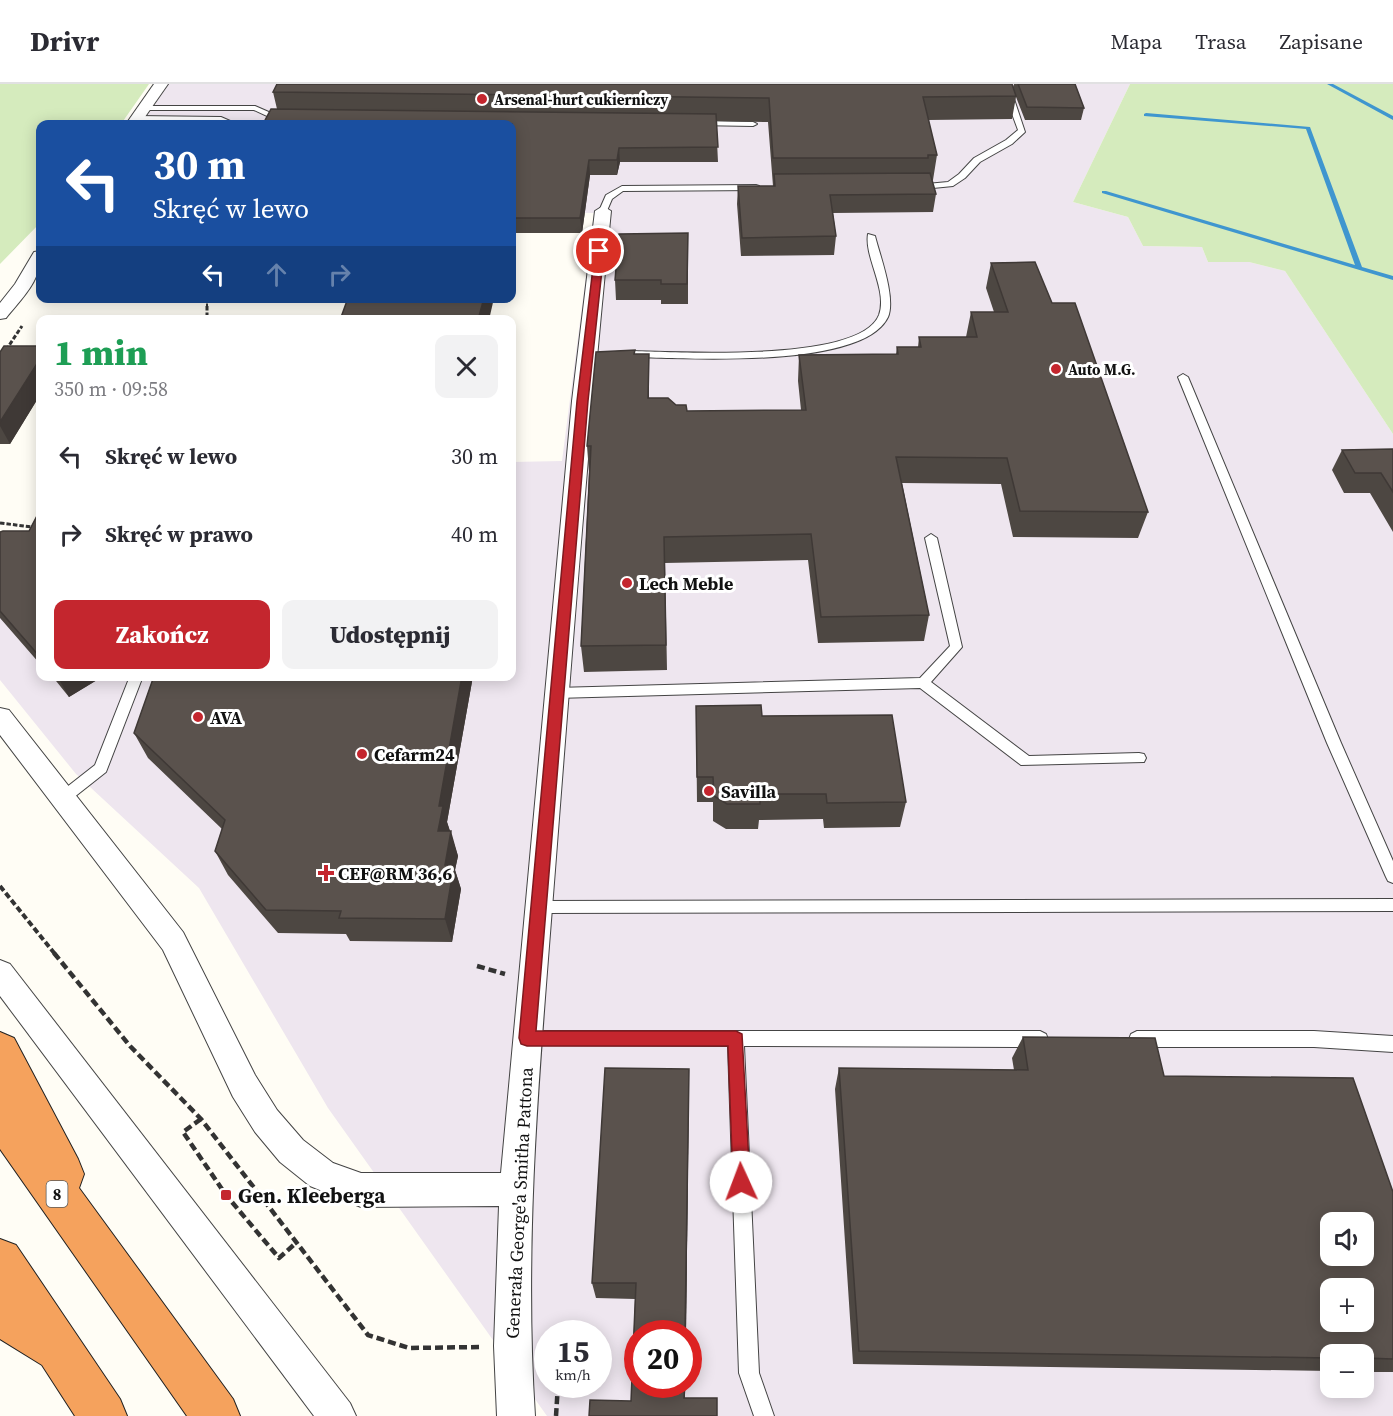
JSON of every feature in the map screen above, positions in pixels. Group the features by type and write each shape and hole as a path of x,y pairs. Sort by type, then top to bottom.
{"highway":[{"path":"0,1050 114,1274"},
{"name":"8","path":"0,1114 216,1416"},
{"path":"0,1261 103,1416"},
{"path":"0,1311 61,1353"}],"street":[{"path":"138,117 161,84"},
{"name":"Generała George'a Smitha Pattona","path":"516,1416 512,1359 516,1189 556,693 593,354 603,211"},
{"path":"0,297 36,262"},
{"path":"0,314 23,286 36,263"},
{"path":"0,717 173,941 191,972 248,1095 294,1152 324,1178 359,1190 413,1192 516,1189"},
{"path":"0,974 338,1416"},
{"name":"Generała George'a Smitha Pattona","path":"498,1416 512,1359"}],"lane":[{"path":"903,188 943,187 950,184 962,176 977,160 1009,142 1022,130 1005,84"},
{"path":"138,117 255,108 278,120 290,120"},
{"path":"138,117 223,120"},
{"path":"693,123 753,124"},
{"path":"603,211 604,202 610,194 622,189 763,188"},
{"path":"623,354 798,353 833,348 864,337 883,319 885,302 871,236"},
{"path":"1183,377 1334,743 1393,877"},
{"path":"923,683 956,647 931,538"},
{"path":"63,798 101,768 135,681"},
{"path":"556,693 923,683 1026,761 1139,758"},
{"path":"539,907 1393,904"},
{"path":"527,1038 1054,1039"},
{"path":"736,1039 749,1373 764,1416"},
{"path":"1125,1039 1314,1039 1393,1044"}],"path":[{"path":"0,522 36,527"},
{"path":"0,886 130,1046 201,1119 368,1335 385,1345 407,1349 512,1359"},
{"path":"477,966 494,973"},
{"path":"201,1119 183,1132 226,1195 279,1258 297,1242"},
{"path":"556,1416 557,1398"}],"shaded area":[{"path":"169,84 1130,84 1073,202 1128,217 1143,246 1202,247 1208,262 1249,262 1285,271 1393,434 1393,1416 547,1416 534,1398 612,1398 612,1320 534,1320 534,1398 328,1108 199,888 76,774 0,680 0,549 36,548 36,681 516,681 516,462 562,461 594,213 516,212 516,120 144,120"}],"green space":[{"path":"0,84 149,84 124,120 36,120 36,227 0,264"},
{"path":"1130,84 1393,84 1393,434 1285,271 1249,262 1208,262 1202,247 1143,246 1128,217 1073,202"}],"building":[{"path":"277,84 1012,84 1016,96 923,97 937,155 928,155 928,158 773,158 769,98 273,92"},
{"path":"1018,84 1075,84 1084,108 1027,107"},
{"path":"271,109 716,114 718,147 619,148 617,160 589,160 580,218 516,218 516,120 265,120"},
{"path":"930,173 936,194 830,195 836,236 742,238 738,186 775,186 774,174"},
{"path":"688,233 687,284 661,284 661,280 615,280 619,234"},
{"path":"1035,262 1052,303 1075,303 1148,512 1020,511 1007,458 896,457 929,615 821,617 811,534 664,537 666,645 581,646 591,446 587,446 596,352 635,350 634,354 649,354 648,398 668,398 676,405 686,405 687,411 806,410 799,355 898,354 897,347 921,347 919,337 977,337 971,312 1008,312 991,263"},
{"path":"346,303 483,303 479,315 342,315"},
{"path":"4,346 36,346 36,365 0,422 0,352"},
{"path":"1393,449 1393,492 1381,473 1355,473 1342,450"},
{"path":"36,518 36,652 0,611 0,532 29,531"},
{"name":"Cefarm24","path":"152,681 461,681 439,806 443,806 438,831 451,831 445,865 454,865 445,919 339,918 341,911 266,910 215,851 225,820 134,733"},
{"path":"761,705 762,716 892,715 906,802 827,803 826,794 760,794 760,804 727,804 714,796 713,777 697,777 696,706"},
{"path":"1023,1037 1155,1038 1164,1076 1353,1078 1393,1192 1393,1359 1374,1358 1374,1344 1320,1344 1320,1358 859,1351 839,1068 1028,1070"},
{"path":"605,1068 689,1069 685,1320 634,1320 636,1283 592,1283"},
{"path":"631,1398 717,1398 717,1416 589,1416 590,1400 631,1401"}],"waterway":[{"path":"1329,84 1393,118"},
{"path":"1146,115 1308,128 1359,267"},
{"path":"1104,192 1393,278"}],"place":[{"name":"Arsenal-hurt cukierniczy","path":"482,99"},
{"name":"Auto M.G.","path":"1056,369"},
{"name":"Lech Meble","path":"627,583"},
{"name":"AVA","path":"198,717"},
{"name":"Cefarm24","path":"362,754"},
{"name":"Savilla","path":"709,791"},
{"name":"CEF@RM 36,6","path":"326,873"},
{"name":"Gen. Kleeberga","path":"226,1195"}],"route":[{"path":"599,251 582,401 527,1038 736,1039 741,1182"}]}
